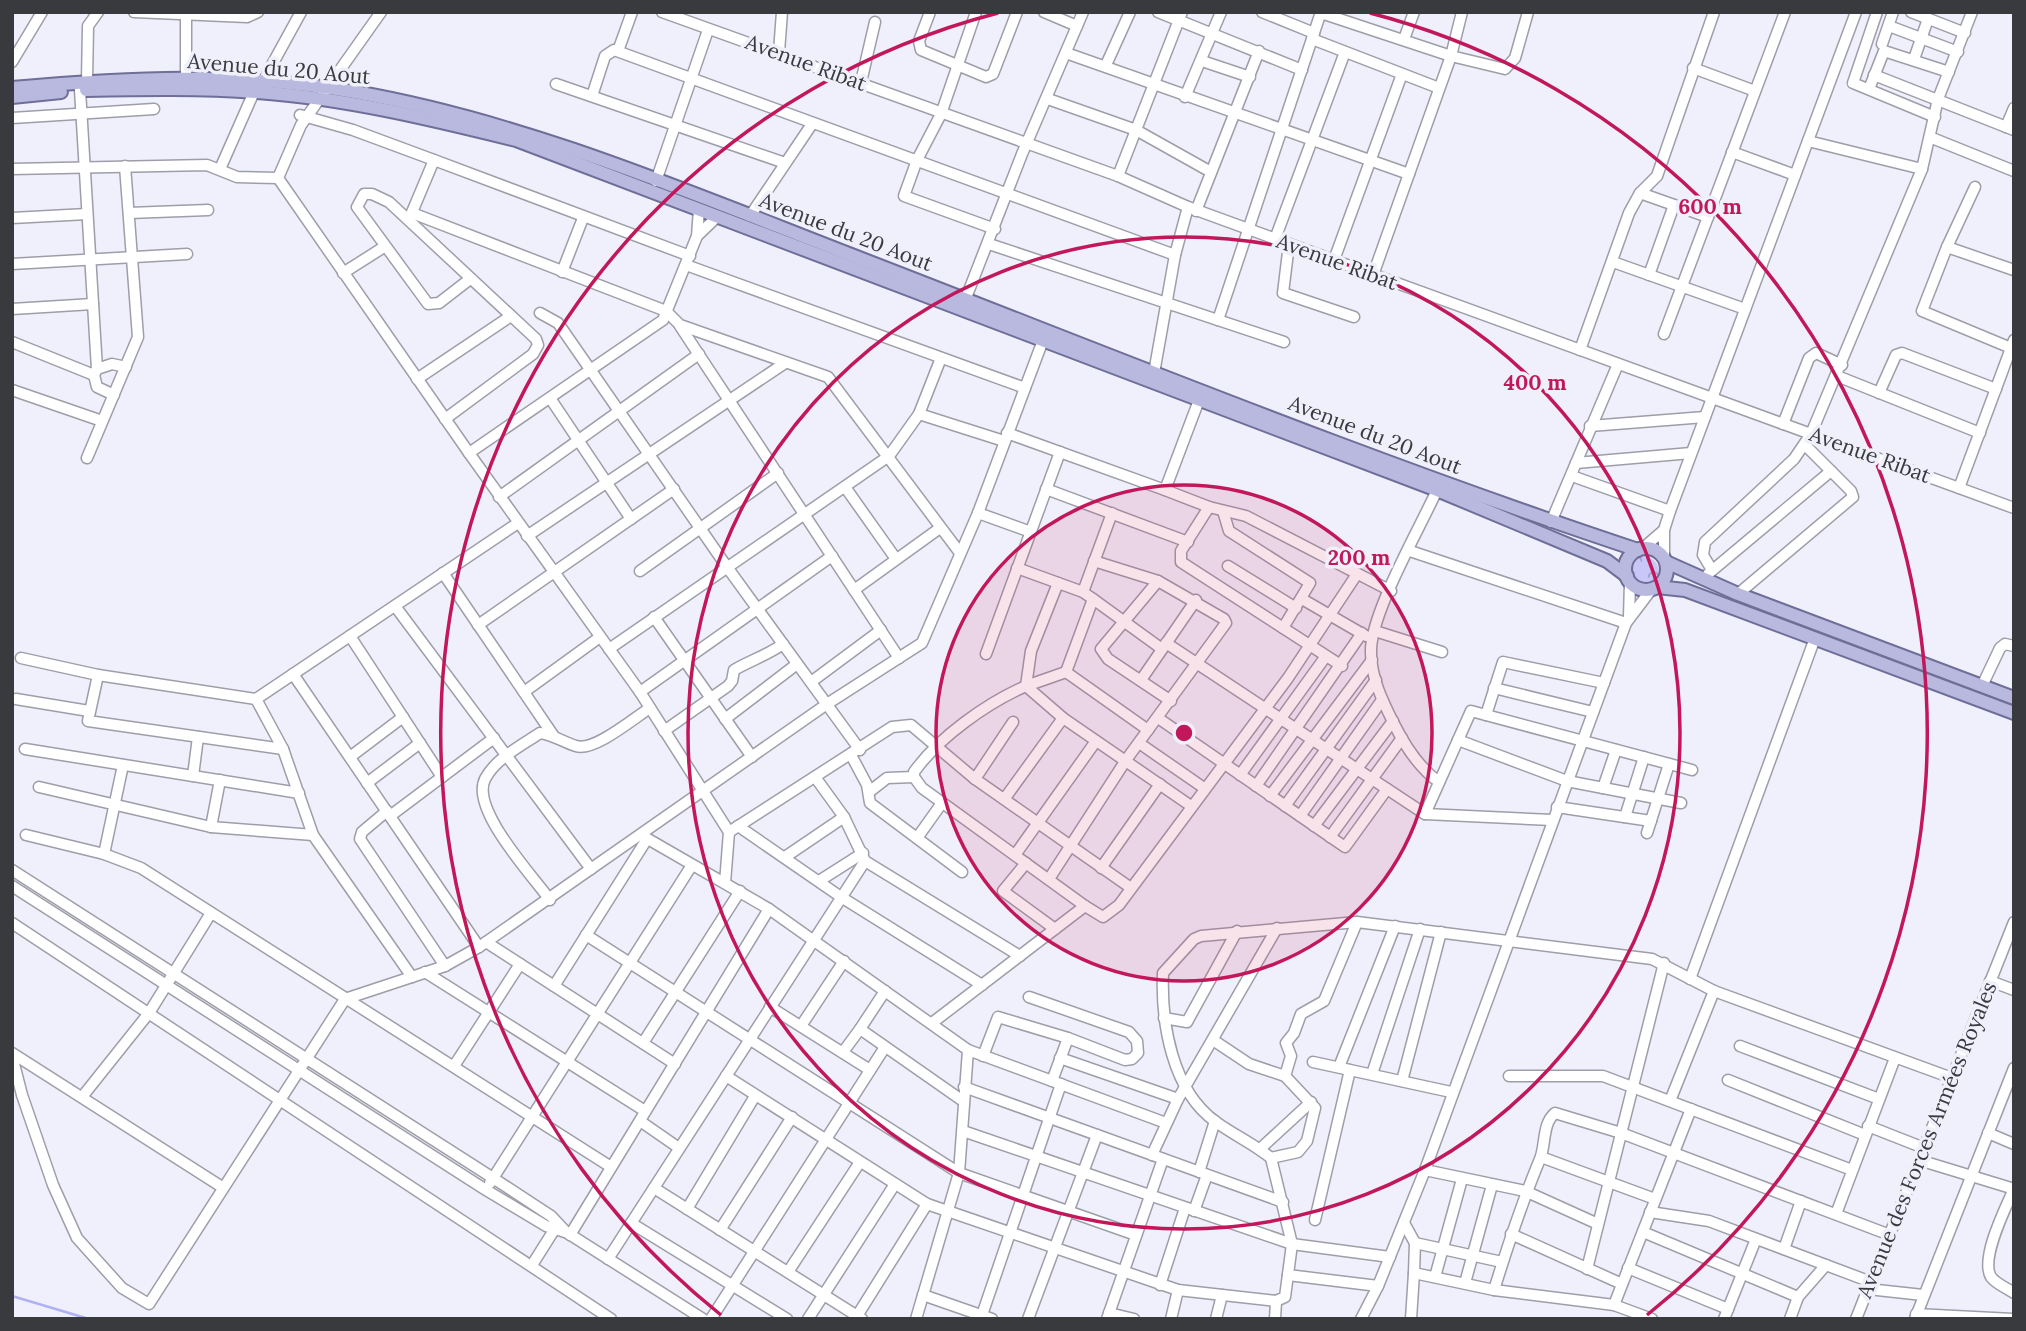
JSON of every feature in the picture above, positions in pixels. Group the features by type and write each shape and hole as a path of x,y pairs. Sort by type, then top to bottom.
{"main road":[{"name":"Avenue du 20 Aout","path":"12,88 186,79 258,87 445,122 516,140 1045,336 1199,400 1437,491 1607,561 1628,579"},
{"name":"Avenue du 20 Aout","path":"12,97 83,85 327,88 510,129 750,216 964,305"},
{"name":"Avenue du 20 Aout","path":"1045,336 1154,373 1551,522 1640,550"},
{"path":"2014,698 1738,594 1707,574 1665,560 1657,551 1640,550 1627,561 1628,579 1639,589 1685,590 2014,713"},
{"path":"1654,589 1665,578 1665,560"}],"street":[{"path":"12,62 42,12"},
{"path":"98,12 88,26 81,112 97,387 114,395"},
{"path":"134,12 247,17 258,12"},
{"path":"220,169 258,87 301,12"},
{"path":"278,177 303,119 381,12"},
{"path":"618,51 632,12"},
{"name":"Avenue Ribat","path":"663,12 687,17 708,30 779,52 941,114 1118,176 1192,209 2014,508"},
{"path":"930,12 919,46 986,77 993,74 1017,12"},
{"path":"976,12 941,114 917,160 904,196 995,229"},
{"path":"1044,12 1077,26"},
{"path":"964,305 1006,194 1083,12"},
{"path":"1106,65 1130,12"},
{"path":"1158,12 1181,16 1212,33 1301,70"},
{"path":"1185,97 1221,12"},
{"path":"1262,12 1345,52 1439,88"},
{"path":"1405,39 1414,12"},
{"path":"1373,275 1451,56 1462,12"},
{"path":"1217,320 1321,13 1451,56 1496,68 1509,68 1515,58 1528,12"},
{"path":"1580,350 1629,213 1640,193 1657,176 1714,12"},
{"path":"1664,334 1784,12"},
{"path":"1665,560 1664,530 1670,511 1856,12"},
{"path":"1877,12 1852,80 1856,85 1935,117"},
{"path":"1882,44 1893,12"},
{"path":"1911,12 1965,33"},
{"path":"186,13 186,79"},
{"path":"1831,471 1707,574 1703,555 1705,542 1805,445 1811,434 1838,376 1922,169 1932,138 1938,99 1958,52 1970,13"},
{"path":"779,14 779,52"},
{"path":"1118,176 1181,16"},
{"path":"1914,60 1928,19"},
{"path":"861,82 875,22"},
{"path":"1889,26 1958,52"},
{"path":"656,181 708,30"},
{"path":"592,96 605,56 611,50 618,51 1175,255"},
{"path":"1154,373 1175,255 1259,51"},
{"path":"1869,89 1884,51 1949,72"},
{"path":"1275,239 1345,52"},
{"path":"1066,53 1409,174"},
{"path":"1202,61 1250,78"},
{"path":"1693,68 1755,91"},
{"path":"1334,260 1402,74"},
{"path":"1874,75 2010,128 2014,108"},
{"path":"556,83 786,163"},
{"path":"301,97 303,119"},
{"path":"1048,99 1136,130 1211,172"},
{"path":"12,118 154,109"},
{"path":"303,119 434,160 688,261 941,358 1025,387"},
{"path":"750,216 812,124"},
{"path":"1932,138 2014,171"},
{"path":"1808,141 1922,169"},
{"path":"1732,152 1795,175"},
{"path":"410,217 434,160"},
{"path":"12,169 207,165 237,177 278,177"},
{"path":"87,458 138,337 125,166"},
{"path":"278,177 499,497 640,692 703,792 733,829 785,857 841,897 982,985"},
{"path":"1959,488 1996,390 2009,368 2012,344 1923,313 1947,247 1975,187"},
{"path":"1640,193 1708,217"},
{"path":"445,419 537,350 536,339 470,279 410,217 389,202 372,194 364,194 357,207 428,304 439,303 470,279"},
{"path":"1649,275 1674,205"},
{"path":"469,453 663,320 697,236 699,209"},
{"path":"129,213 208,210"},
{"path":"12,218 87,214"},
{"path":"697,236 718,216"},
{"path":"410,217 666,312 680,325 900,658"},
{"path":"562,272 583,218"},
{"path":"989,244 1284,342"},
{"path":"1289,244 1283,293 1354,317"},
{"path":"343,273 384,247"},
{"path":"1947,247 2014,270"},
{"path":"12,264 187,254"},
{"path":"1613,262 1745,309"},
{"path":"12,309 93,304"},
{"path":"540,313 558,323 727,567 827,704 855,752 869,792 870,803 962,872"},
{"path":"417,379 511,316"},
{"path":"680,325 828,377 960,553"},
{"path":"12,1054 22,1095 53,1185 77,1238 122,1288 149,1304 278,1099 345,999 445,966 482,945 591,869 644,837 827,704 922,643 978,513 1045,336"},
{"path":"12,342 96,372 112,365 126,368"},
{"path":"1879,393 1896,355 1902,353 1996,390"},
{"path":"499,497 699,354"},
{"path":"1783,424 1812,355 1842,365"},
{"path":"609,649 889,456 919,414 941,358"},
{"path":"527,536 785,363"},
{"path":"1551,522 1618,364"},
{"path":"1838,376 1980,433"},
{"path":"12,390 102,421"},
{"path":"550,398 631,519"},
{"path":"1165,490 1199,400"},
{"path":"919,414 1060,452 1209,507 1246,516 1391,591"},
{"path":"1590,426 1705,417"},
{"path":"1738,594 1851,500 1851,491 1805,445"},
{"path":"986,654 1060,452"},
{"path":"1576,463 1691,453"},
{"path":"640,570 778,473"},
{"path":"1572,476 1670,511"},
{"path":"845,487 896,559"},
{"path":"478,625 674,489"},
{"path":"1046,489 1188,542"},
{"path":"1437,491 1374,635 1372,660 1382,701 1402,738 1424,770 1439,782"},
{"path":"1209,507 1180,554 1181,562 1342,666"},
{"path":"1223,511 1229,531 1310,583 1283,628"},
{"path":"978,513 1031,532"},
{"path":"1083,592 1112,513"},
{"path":"21,659 97,675 256,699 518,523"},
{"path":"854,590 940,528"},
{"path":"1640,550 1664,530"},
{"path":"1409,551 1627,620"},
{"path":"640,692 832,556"},
{"path":"1049,879 1126,760 1198,664 1226,621 1196,600 1158,581 1094,561"},
{"path":"1228,566 1299,603 1331,615 1362,633 1441,652"},
{"path":"1017,568 1083,592 1123,621 1198,664 1425,814 1552,820"},
{"path":"443,573 553,735"},
{"path":"869,792 887,778 914,777 942,803 1086,906 1103,917 1107,916 1266,709 1311,646 1357,574"},
{"path":"1361,1319 1378,1286 1425,1170 1451,1092 1627,620 1628,579"},
{"path":"1158,581 1103,645 1101,653 1171,701"},
{"path":"1026,686 1031,652 1058,583"},
{"path":"1627,620 1654,589"},
{"path":"1066,672 1093,599"},
{"path":"1141,680 1196,600"},
{"path":"395,606 591,869"},
{"path":"654,617 751,757"},
{"path":"811,682 881,630"},
{"path":"1256,786 1342,666 1362,633"},
{"path":"350,636 442,777"},
{"path":"524,692 600,637"},
{"path":"1690,979 1815,638"},
{"path":"664,731 731,682 734,670 751,660 764,658 783,644"},
{"path":"1982,687 2000,648 2005,644 2014,646"},
{"path":"1240,775 1326,656"},
{"path":"1270,796 1372,660"},
{"path":"1486,715 1503,662 1604,683"},
{"path":"725,719 797,664"},
{"path":"914,777 917,768 936,748 992,701 1066,672"},
{"path":"1066,672 1148,730"},
{"path":"293,674 388,814 482,945 520,964 675,1063"},
{"path":"97,675 88,721 283,749"},
{"path":"1285,806 1376,680"},
{"path":"1026,686 1063,718 1191,806"},
{"path":"1494,688 1593,712"},
{"path":"16,699 89,711"},
{"path":"256,699 283,749 313,835 412,977"},
{"path":"1300,816 1382,701"},
{"path":"550,900 486,812 481,792 486,776 507,755 540,733 553,735 578,747 593,745 650,708"},
{"path":"1425,814 1471,712 1692,770"},
{"path":"350,757 403,717"},
{"path":"1005,798 1063,718"},
{"path":"1158,718 1345,847 1387,789"},
{"path":"1314,826 1393,721"},
{"path":"975,779 1013,722"},
{"path":"725,883 733,829 892,727 911,725 975,779 1131,888"},
{"path":"193,776 198,737"},
{"path":"445,966 360,839 362,832 494,738"},
{"path":"1330,837 1402,738"},
{"path":"1458,740 1567,780 1681,803"},
{"path":"1015,855 1096,741"},
{"path":"368,783 420,743"},
{"path":"1139,743 1205,788"},
{"path":"25,749 299,793"},
{"path":"1603,788 1616,750"},
{"path":"1625,817 1644,757"},
{"path":"1647,833 1669,764"},
{"path":"104,854 123,765"},
{"path":"815,777 844,817 864,857 1020,956"},
{"path":"211,827 220,780"},
{"path":"1101,868 1160,784"},
{"path":"39,787 211,827 313,835"},
{"path":"917,838 942,803"},
{"path":"1557,807 1651,821"},
{"path":"785,857 844,817"},
{"path":"26,835 104,854 141,868 611,1167"},
{"path":"644,837 769,909 968,1049 1166,1123"},
{"path":"554,986 644,837"},
{"path":"819,881 864,857"},
{"path":"608,1259 814,940 864,857"},
{"path":"1026,863 1003,891 1055,929"},
{"path":"486,1190 692,865"},
{"path":"12,870 493,1178 556,1226"},
{"path":"12,886 165,987 486,1190 568,1233 703,1319"},
{"path":"643,1043 740,891"},
{"path":"932,1023 1086,906"},
{"path":"568,1233 769,909"},
{"path":"82,1097 149,1013 211,913"},
{"path":"1285,1076 1291,1056 1286,1051 1286,1043 1294,1033 1301,1014 1322,1005 1357,922"},
{"path":"726,1076 927,1204 1160,1285 1178,1290 1276,1301 1285,1297 1292,1244 1271,1158 1200,1108 1186,1086 1168,1041 1164,1018 1164,969 1194,939 1211,933 1357,922 1664,963 1714,991 1952,1078"},
{"name":"Avenue des Forces Armées Royales","path":"1856,1319 2014,922"},
{"path":"12,923 611,1319"},
{"path":"1315,1220 1344,1068 1395,926"},
{"path":"1152,1155 1178,1099 1277,928"},
{"path":"1372,1074 1420,929"},
{"path":"1164,1018 1185,1023 1188,1020 1237,931"},
{"path":"1402,1081 1441,932"},
{"path":"586,935 959,1173 1136,1236"},
{"path":"801,1026 844,961"},
{"path":"1587,1269 1664,963"},
{"path":"454,1066 520,964"},
{"path":"425,972 567,1062 643,1116 679,1148"},
{"path":"1990,981 2014,990"},
{"path":"843,1052 885,991"},
{"path":"1670,1101 1714,991"},
{"path":"983,1056 998,1017 1068,1038 1125,1060 1138,1054 1137,1041 1129,1032 1029,997"},
{"path":"770,1007 870,1070"},
{"path":"860,1029 963,1101"},
{"path":"923,1295 987,1317 1010,1233 1050,1118 1060,1058 1068,1038"},
{"path":"1213,1041 1249,1064 1285,1076 1315,1108 1307,1141 1294,1154 1271,1158"},
{"path":"1740,1046 1878,1099"},
{"path":"711,1319 885,1047"},
{"path":"916,1319 950,1212 959,1173 968,1049"},
{"path":"12,1054 222,1187"},
{"path":"1060,1058 1178,1099"},
{"path":"1836,1214 1895,1058"},
{"path":"1313,1062 1451,1092"},
{"path":"2013,1319 1916,1316 2014,1068"},
{"path":"1509,1076 1603,1076 1852,1170"},
{"path":"1728,1080 1924,1148"},
{"path":"964,1087 1283,1202"},
{"path":"687,1209 755,1096"},
{"path":"1260,1149 1311,1102"},
{"path":"1614,1304 1691,1109"},
{"path":"1494,1290 1525,1191 1541,1157 1549,1121 1555,1113 1621,1133 1890,1235"},
{"path":"720,1230 792,1117"},
{"path":"1160,1285 1203,1173 1215,1121"},
{"path":"963,1131 1292,1244 1390,1257"},
{"path":"1988,1133 2014,1144"},
{"path":"1028,1319 1097,1135"},
{"path":"1541,1157 1655,1199"},
{"path":"1134,1319 1108,1316 1163,1159"},
{"path":"1919,1160 2013,1188 1994,1240 1988,1266 1994,1280 2014,1293"},
{"path":"788,1272 860,1162"},
{"path":"1425,1170 1525,1191 1598,1224"},
{"path":"1435,1277 1462,1179"},
{"path":"808,1319 895,1184"},
{"path":"1465,1283 1492,1185"},
{"path":"654,1188 860,1317 927,1204"},
{"path":"1784,1249 1801,1202"},
{"path":"1650,1213 1709,1221 1826,1265 1870,1286 1923,1295"},
{"path":"631,1223 788,1319"},
{"path":"1404,1223 1415,1243 1411,1319"},
{"path":"532,1265 556,1226"},
{"path":"1643,1232 1798,1297"},
{"path":"1511,1234 1622,1284"},
{"path":"1628,1268 1726,1314 1756,1239"},
{"path":"1415,1243 1503,1262"},
{"path":"1790,1319 1798,1297 1826,1265"},
{"path":"1414,1273 1494,1290 1614,1304 1653,1319"},
{"path":"1288,1275 1378,1286"},
{"path":"1171,1319 1178,1290"},
{"path":"1216,1319 1222,1295"},
{"path":"1275,1319 1276,1301"}],"green space":[{"path":"1643,556 1654,561 1659,572 1654,583 1643,588 1632,583 1627,572 1632,561"}],"waterway":[{"path":"12,1126 12,1144"},
{"path":"12,1296 89,1319"}]}
